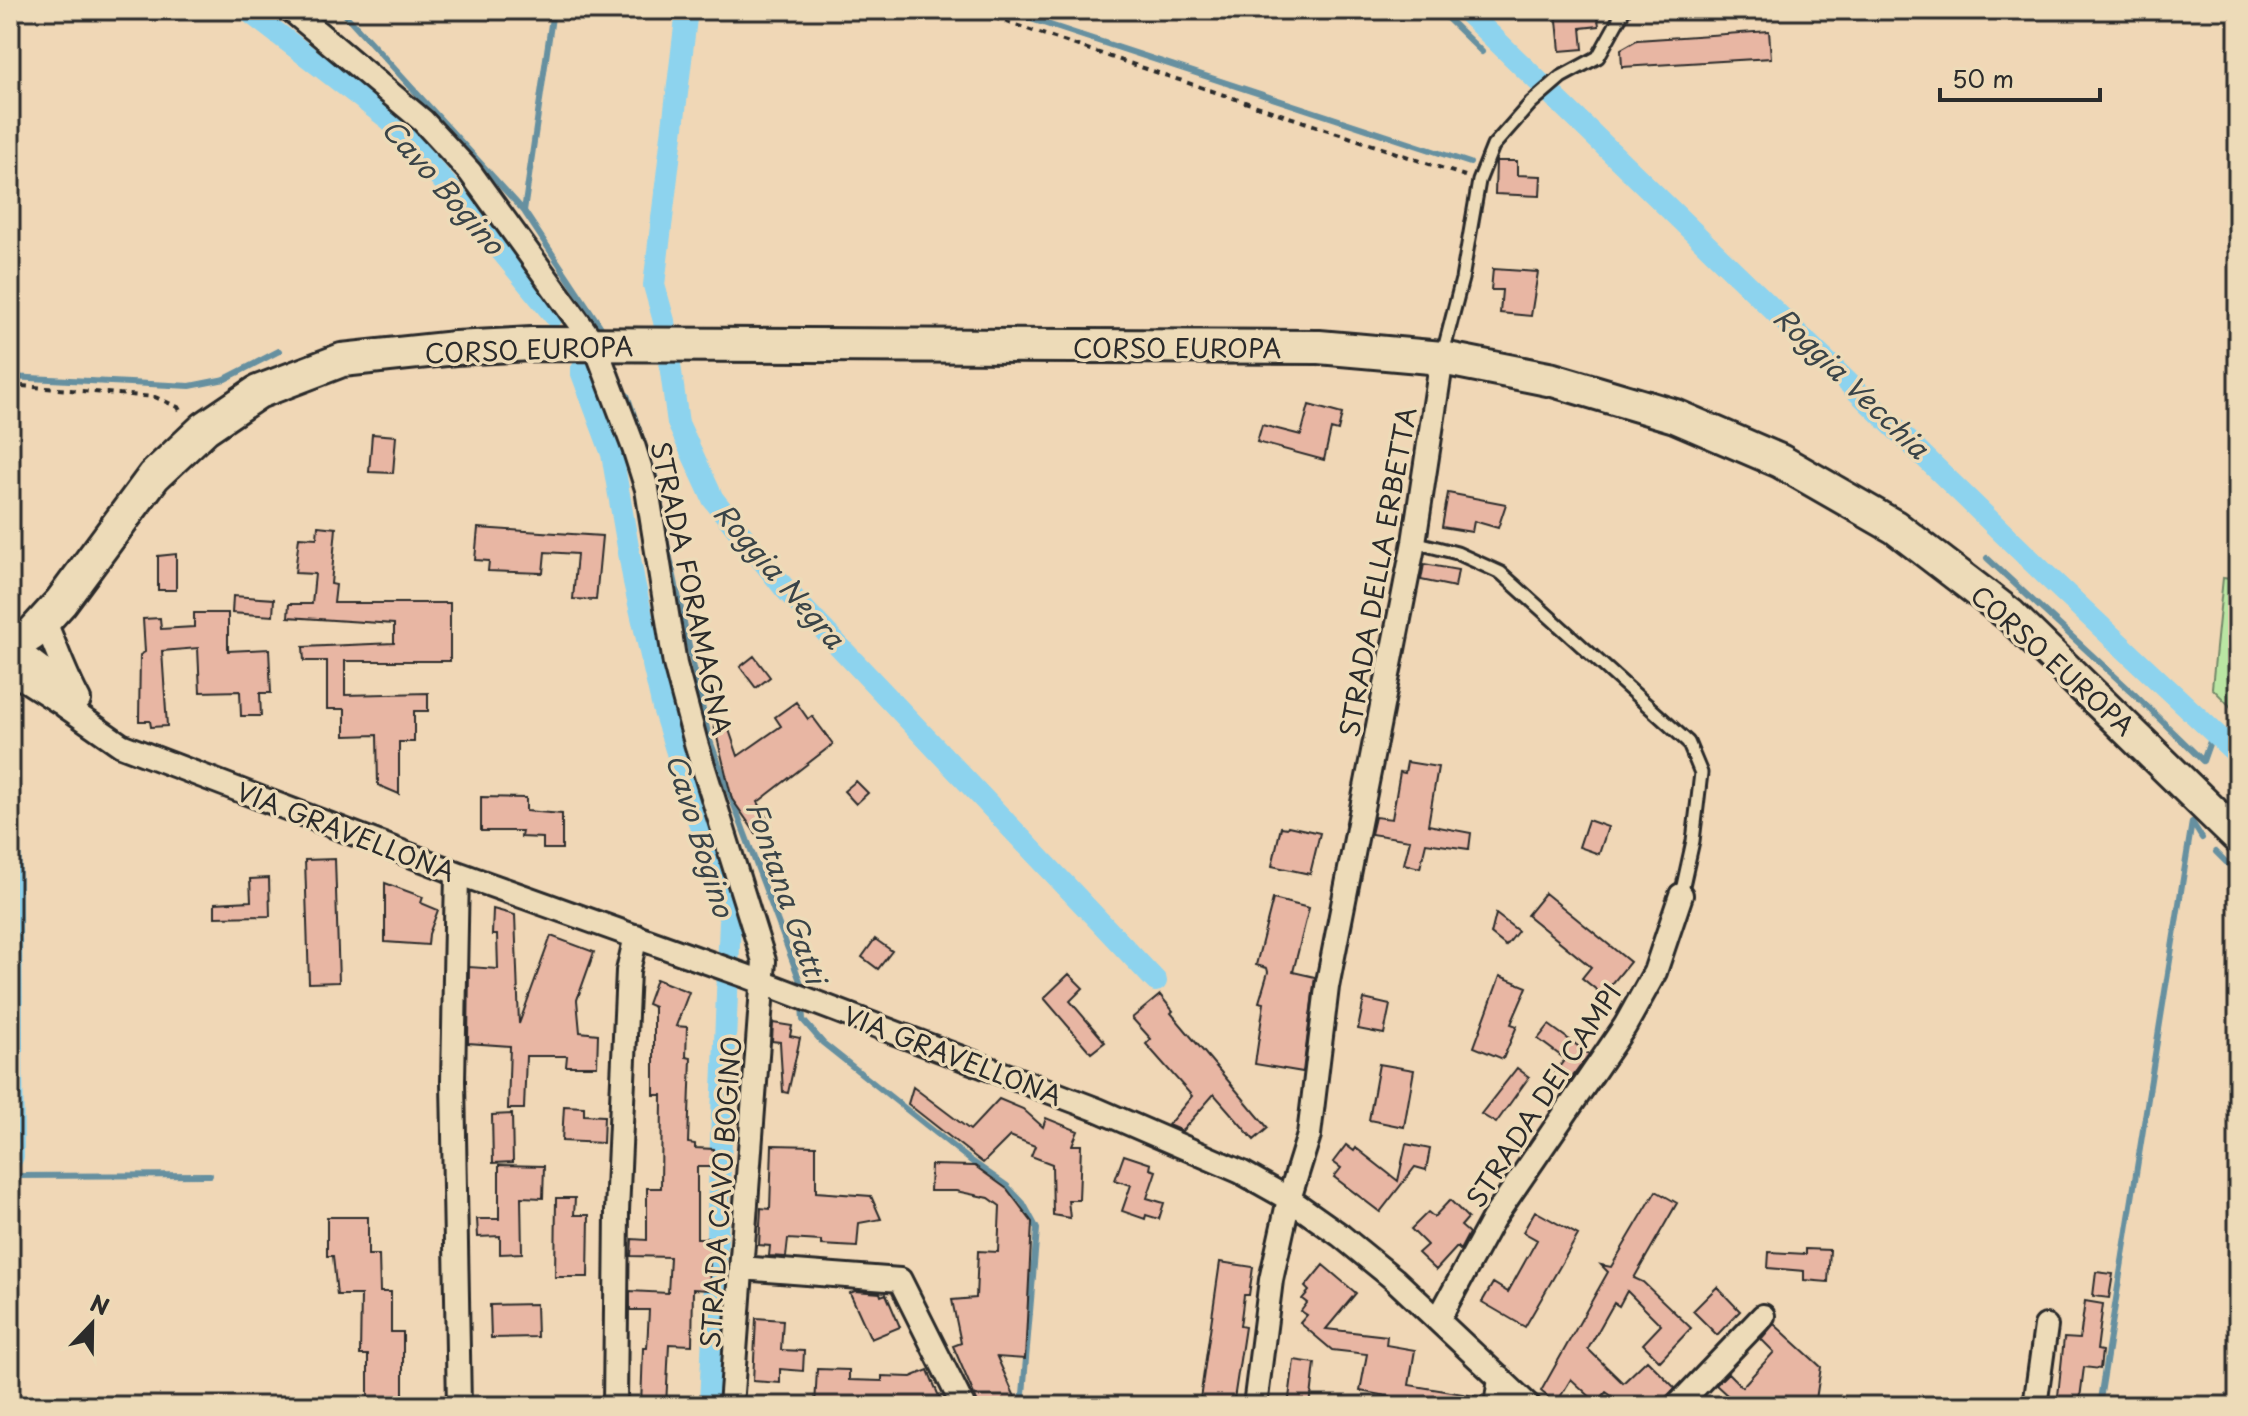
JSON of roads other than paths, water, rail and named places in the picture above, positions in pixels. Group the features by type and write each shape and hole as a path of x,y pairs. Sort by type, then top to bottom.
{"main road":[{"name":"CORSO EUROPA","path":"53,611 154,476 195,438 258,392 342,360 455,348 532,344 1319,347 1442,358 1553,380 1675,416 1780,461 1895,527 2010,615 2238,837"},
{"name":"VIA GRAVELLONA","path":"11,657 53,611"}],"street":[{"name":"STRADA FORAMAGNA","path":"291,10 423,121 461,161 595,345 647,489 675,664 696,743 764,961 755,980"},
{"name":"STRADA DELLA ERBETTA","path":"1255,1406 1271,1280 1289,1199 1309,1135 1327,987 1414,542 1442,358"},
{"path":"53,611 57,650 65,675 92,727"},
{"name":"VIA GRAVELLONA","path":"11,657 41,668 65,706 121,745 457,873 801,997 1167,1138 1241,1172 1289,1199 1340,1235 1438,1320 1529,1406"},
{"path":"457,873 453,1081 459,1406"},
{"name":"STRADA DEI CAMPI","path":"1438,1320 1493,1219 1625,1026 1655,972 1681,895"},
{"path":"615,1406 617,1211 628,971 636,936"},
{"name":"STRADA CAVO BOGINO","path":"731,1406 755,980"},
{"path":"741,1268 900,1280 963,1406"},
{"path":"1677,1406 1763,1316"},
{"path":"2035,1406 2046,1326"},
{"path":"1496,1406 1500,1378"}],"lane":[{"name":"STRADA DELLA ERBETTA","path":"1442,358 1462,279 1479,181 1493,146 1531,103 1561,77 1598,57 1624,10"},
{"path":"1414,542 1457,553 1501,573 1688,742 1701,773 1693,841 1681,895"}],"waterway":[{"name":"Cavo Bogino","path":"247,10 390,120 554,315"},
{"name":"Fontana Gatti","path":"341,10 524,211 602,329"},
{"name":"Fontana Gatti","path":"524,211 553,10"},
{"name":"Roggia Negra","path":"687,10 654,285 664,321 678,423 713,499 786,590 1156,981"},
{"path":"1004,10 1470,163"},
{"path":"1439,10 1482,52"},
{"name":"Roggia Vecchia","path":"1465,10 2046,575 2238,755"},
{"path":"10,377 190,386 225,379 279,351"},
{"name":"Cavo Bogino","path":"581,371 612,454 634,582 663,708 730,921 710,1406"},
{"name":"Fontana Gatti","path":"627,395 657,482 668,549 709,738 800,981 801,993"},
{"path":"1987,558 2203,761 2214,730"},
{"path":"10,811 13,1156 10,1162"},
{"path":"2192,822 2202,838"},
{"path":"2099,1406 2192,822"},
{"path":"2216,852 2238,874"},
{"name":"Fontana Gatti","path":"802,1004 803,1020 823,1043 1007,1186 1023,1203 1037,1229 1022,1406"},
{"path":"10,1176 210,1175"}]}
